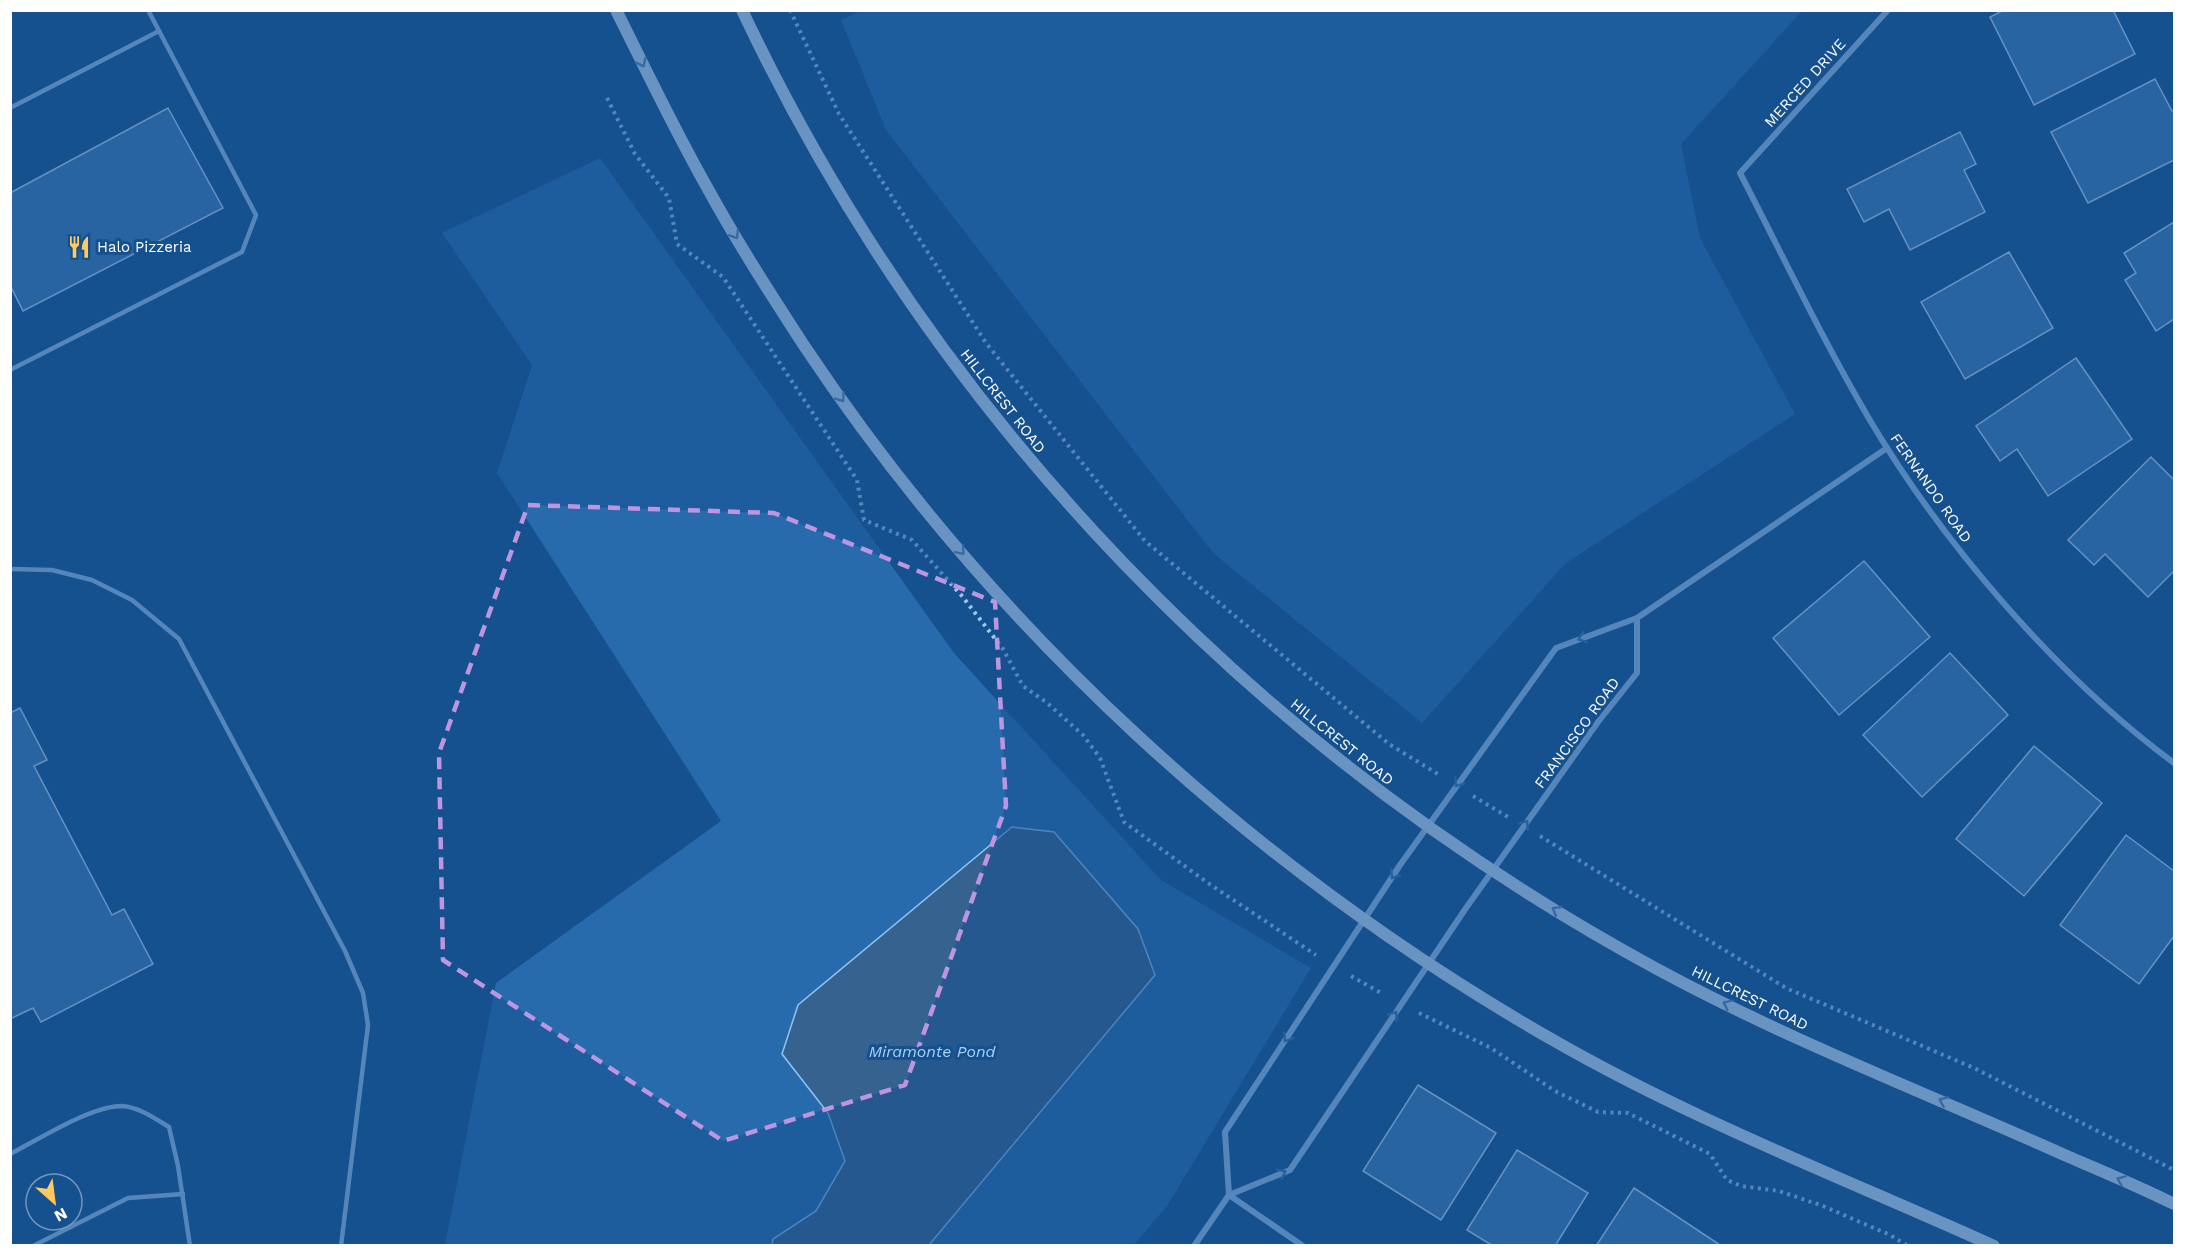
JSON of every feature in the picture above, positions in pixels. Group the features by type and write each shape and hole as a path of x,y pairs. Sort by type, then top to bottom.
{"street":[{"path":"616,10 708,190 755,270 832,385 915,495 974,566 1101,700 1198,791 1363,921 1428,965 1553,1040 1630,1082 1769,1148 1994,1245"},
{"name":"HILLCREST ROAD","path":"742,10 799,123 839,192 887,268 939,343 994,416 1052,486 1120,561 1242,680 1311,738 1427,827 1491,871 1602,938 1709,996 1820,1050 1996,1124 2175,1204"},
{"name":"MERCED DRIVE","path":"1740,173 1888,10"},
{"name":"FERNANDO ROAD","path":"1740,173 1830,349 1887,448 1959,549 2019,619 2084,686 2175,763"},
{"path":"1194,1245 1228,1195 1225,1132 1427,827 1556,648 1637,618 1887,448"},
{"name":"FRANCISCO ROAD","path":"1228,1195 1290,1170 1491,871 1598,722 1637,673 1637,618"},
{"path":"1228,1195 1303,1245"}],"lane":[{"path":"10,370 242,252 256,215 148,10"},
{"path":"10,108 159,31"},
{"path":"10,569 52,570 92,580 132,600 179,639 345,951 363,993 368,1025 341,1245"},
{"path":"10,1154 96,1111 124,1106 150,1115 169,1127 183,1194 190,1245"},
{"path":"33,1245 128,1197 183,1194"}],"path":[{"path":"790,10 839,114 986,344 1145,541 1389,744 1786,988 1974,1068 2175,1170"}],"highlighted area":[{"path":"528,505 774,513 995,602 1006,806 905,1085 723,1141 443,960 439,753"}],"shaded area":[{"path":"860,11 1802,11 1681,144 1700,238 1795,414 1566,563 1422,723 1213,553 886,130 841,20"},
{"path":"600,158 954,653 1161,880 1311,968 1167,1206 1134,1245 445,1245 496,983 721,821 497,473 532,365 442,233"}],"water":[{"name":"Miramonte Pond","path":"1012,827 1054,832 1138,929 1155,975 929,1245 772,1245 773,1239 816,1211 845,1161 828,1113 782,1054 798,1005"}],"building":[{"path":"2004,10 2113,10 2135,54 2034,105 1990,17"},
{"path":"2155,79 2174,111 2174,160 2088,203 2051,132"},
{"name":"Halo Pizzeria","path":"168,108 223,208 23,311 10,285 10,193"},
{"path":"1960,132 1976,164 1964,170 1985,212 1910,250 1889,209 1864,222 1847,189"},
{"path":"2174,222 2174,319 2156,331 2125,280 2136,273 2124,253"},
{"path":"2009,252 2053,328 1965,379 1921,302"},
{"path":"2076,358 2132,439 2048,496 2017,449 2000,461 1976,426"},
{"path":"2151,457 2174,480 2174,571 2148,597 2105,554 2094,565 2068,540"},
{"path":"1864,561 1930,637 1839,715 1773,638"},
{"path":"1950,653 2008,715 1922,797 1863,735"},
{"path":"20,708 47,760 34,766 112,915 124,909 153,964 41,1022 33,1008 10,1019 10,713"},
{"path":"2034,746 2102,803 2024,896 1956,839"},
{"path":"2126,835 2174,871 2174,936 2139,984 2060,925"},
{"path":"1418,1085 1496,1133 1441,1220 1363,1171"},
{"path":"1517,1150 1588,1193 1555,1246 1493,1246 1467,1230"},
{"path":"1634,1188 1720,1245 1720,1246 1596,1246"}],"place":[{"name":"Halo Pizzeria","path":"79,247"}]}
